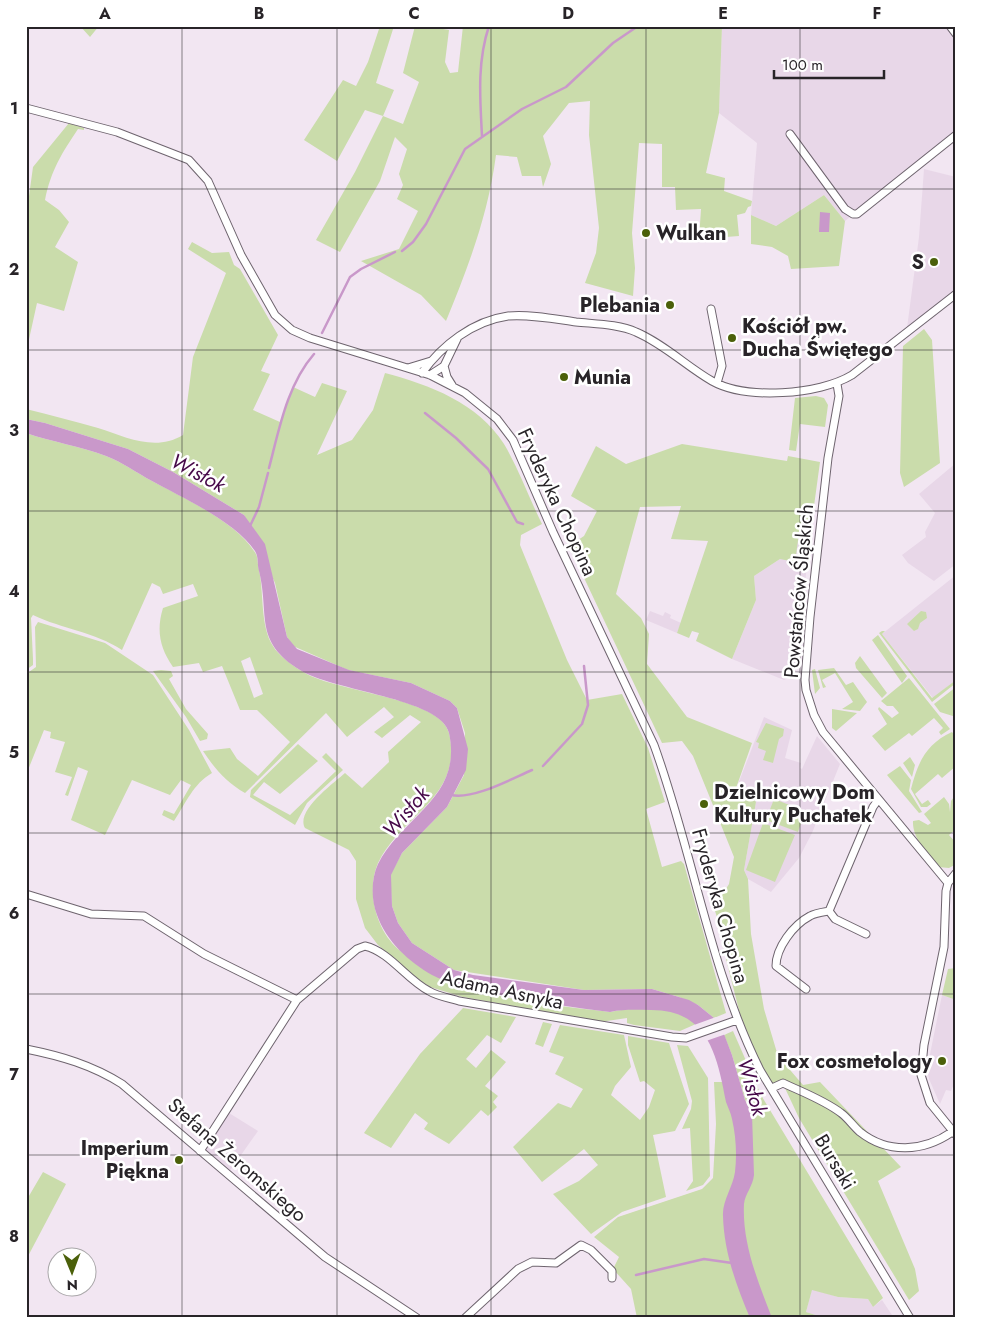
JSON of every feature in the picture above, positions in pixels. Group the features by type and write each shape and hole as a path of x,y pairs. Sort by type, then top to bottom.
{"street":[{"path":"950,26 956,34"},
{"name":"Fryderyka Chopina","path":"26,108 117,132 189,160 208,182 240,255 275,315 292,330 310,338 430,375 452,386 497,419 513,440 553,532 648,732 664,772 734,1021"},
{"path":"790,134 845,210 853,214 857,214 956,135"},
{"path":"422,373 431,360 458,338 487,322 509,316 542,318 634,331 653,340 717,383 732,389 750,392 798,390 837,384 852,375 956,294"},
{"path":"711,309 722,366 717,383"},
{"path":"430,375 444,366 458,338"},
{"path":"406,369 431,360"},
{"path":"444,366 452,386"},
{"name":"Powstańców Śląskich","path":"837,384 839,396 828,458 814,576 806,690 814,715 823,732 948,883"},
{"path":"829,911 873,807 878,800"},
{"path":"772,1088 782,1083 820,1100 841,1113 859,1131 874,1142 896,1148 932,1144 954,1134 930,1102 921,1075 924,1045 944,946 948,883 956,873"},
{"path":"26,894 91,914 144,916 204,954 296,1000"},
{"path":"829,911 835,919 866,934"},
{"path":"806,989 776,966 776,956 792,932 810,916 829,911"},
{"name":"Adama Asnyka","path":"200,1152 296,1000 357,949 365,946 384,956 407,976 435,994 459,1001 686,1038 734,1021"},
{"name":"Bursaki","path":"734,1021 760,1070 910,1318"},
{"name":"Stefana Żeromskiego","path":"26,1049 73,1059 106,1074 132,1092 325,1257 417,1318"},
{"path":"465,1318 518,1269 532,1262 556,1263 581,1245 591,1250 612,1271 612,1278"}],"shaded area":[{"path":"722,26 945,26 956,40 956,131 845,221 824,195 776,226 751,215 757,143 719,113"},
{"path":"924,169 956,177 956,292 907,328 919,237"},
{"path":"820,212 830,213 829,232 819,232"},
{"path":"26,419 45,423 128,449 173,472 244,515 265,544 287,637 297,649 349,670 411,683 450,701 457,708 468,749 466,770 447,807 402,853 391,875 392,906 398,923 412,943 454,970 473,975 584,990 652,989 689,1000 714,1018 724,1034 745,1100 752,1114 754,1175 744,1204 744,1219 748,1248 772,1318 750,1318 728,1255 723,1210 735,1172 736,1152 732,1117 726,1102 719,1068 713,1052 706,1038 697,1027 686,1018 670,1012 620,1010 610,1012 578,1008 514,997 456,984 438,978 423,970 399,950 386,934 377,915 373,883 378,864 389,847 428,805 439,790 447,774 451,755 449,733 442,721 427,711 407,703 336,684 300,670 285,659 269,638 257,556 246,540 222,520 118,461 26,433"},
{"path":"956,463 956,564 934,581 908,563 902,555 926,537 925,532 935,513 919,494"},
{"path":"800,526 811,528 795,676 784,680 732,659 756,600 754,576 780,559"},
{"path":"956,575 956,680 933,698 882,634"},
{"path":"650,611 663,616 665,612 671,615 670,618 681,623 677,633 646,620"},
{"path":"764,717 792,730 785,758 801,763 800,768 802,769 817,736 840,764 812,833 799,858 771,892 748,879 744,870 756,802 735,792"},
{"path":"942,995 956,1000 956,1079 951,1091 946,1090 940,1104 929,1079 927,1069"},
{"path":"229,1113 258,1131 229,1172 204,1152"},
{"path":"812,1289 838,1297 868,1299 873,1307 882,1300 894,1318 825,1318 806,1312"}],"green space":[{"path":"80,26 99,26 90,37"},
{"path":"380,26 394,26 376,83 394,90 383,116 365,110 337,161 304,140 343,80 356,86 368,62"},
{"path":"415,26 444,26 443,29 449,30 445,62 450,73 458,72 463,26 722,26 719,113 706,173 725,178 724,191 752,201 751,206 748,207 745,213 737,215 739,236 699,239 701,209 676,210 675,187 662,187 662,144 639,143 632,233 635,268 633,296 585,283 596,253 599,228 589,135 590,101 569,103 543,136 551,164 543,187 541,176 522,176 517,157 496,155 488,198 477,240 446,321 421,295 361,261 399,249 418,211 397,199 403,185 399,174 407,149 395,137 380,181 340,252 316,240 355,172 383,116 403,124 419,82 403,73"},
{"path":"69,123 84,128 84,130 78,129 62,154 50,180 45,200 59,210 69,222 55,247 78,262 64,311 37,303 26,353 26,195 29,196 33,167"},
{"path":"824,195 845,221 839,266 791,269 788,256 772,247 751,244 751,215 776,226"},
{"path":"192,242 212,253 229,252 234,265 240,269 278,335 261,371 270,374 253,410 280,422 293,387 315,397 322,383 347,391 317,455 352,440 373,410 385,373 419,383 452,398 481,417 504,444 542,524 521,535 520,545 567,660 587,700 622,694 648,748 665,802 646,809 662,867 681,861 684,864 726,1013 714,1018 698,1005 652,989 584,990 454,970 412,943 398,923 392,906 390,875 402,853 447,807 464,775 465,733 457,708 450,701 411,683 348,670 293,646 287,637 275,583 244,515 173,472 128,449 45,423 26,419 26,409 89,425 130,439 151,443 172,440 183,435 193,357 226,273 188,249"},
{"path":"924,329 932,340 940,463 904,487 900,473 903,346"},
{"path":"816,396 824,398 828,405 825,427 800,424 796,451 789,450 795,398"},
{"path":"26,433 112,458 222,520 246,540 257,556 266,629 275,649 289,663 315,678 406,703 426,711 441,721 449,733 451,755 447,774 439,790 428,804 388,846 378,863 375,874 373,898 375,909 384,931 398,949 411,958 459,983 483,992 537,1003 610,1012 644,1008 667,1010 678,1013 696,1024 680,1031 634,1025 627,1023 627,1018 600,1022 463,997 430,987 416,978 378,945 365,928 356,899 356,861 349,850 305,828 303,821 305,814 317,798 345,773 362,788 389,762 388,752 421,722 410,715 382,738 374,732 394,717 384,707 347,737 326,713 245,793 221,775 203,751 230,748 237,759 258,776 290,742 257,710 240,710 222,666 203,672 199,663 173,667 160,639 161,616 163,608 198,596 193,584 163,594 160,587 152,583 122,650 101,639 33,615 31,618 33,665 26,670","holes":["250,657 263,694 254,698 241,661"]},
{"path":"682,444 787,461 788,456 820,462 811,528 800,526 795,562 780,559 754,576 756,600 732,659 696,641 699,633 692,631 689,638 677,633 708,541 671,539 681,506 640,507 616,594 641,618 649,634 647,664 687,717 752,743 735,791 752,797 756,802 744,870 748,879 751,934 764,1009 778,1056 803,1085 820,1082 901,1167 878,1181 915,1269 919,1291 909,1300 799,1118 784,1086 772,1088 742,1022 726,959 727,947 714,908 729,884 734,857 693,756 682,741 662,743 569,546 584,536 597,511 571,496 596,446 626,464"},
{"path":"921,611 926,612 927,618 914,631 907,624"},
{"path":"38,622 105,643 153,675 189,730 212,773 205,777 195,788 174,821 162,815 164,810 174,814 191,785 181,780 170,795 132,780 105,835 71,820 88,771 78,767 68,796 65,795 72,777 55,772 65,742 50,738 51,732 44,730 26,775 26,674 36,667 35,627"},
{"path":"885,631 882,634 932,698 956,680 956,683 932,702 879,633"},
{"path":"878,635 907,676 902,683 872,640"},
{"path":"860,656 887,693 882,698 856,668 855,663"},
{"path":"834,668 846,685 853,682 867,702 860,711 842,709 853,702 835,673 822,680 826,687 823,688 818,670"},
{"path":"815,669 820,688 815,694 812,670"},
{"path":"153,671 171,671 173,676 169,679 186,709 208,734 207,739 200,741 186,717"},
{"path":"909,678 950,729 941,735 939,732 943,728 934,718 912,736 909,733 885,751 872,736 887,724 878,709 879,707 892,718 899,713 893,706 887,706 881,701"},
{"path":"956,687 956,717 940,712 934,704"},
{"path":"832,709 857,713 836,731 832,728"},
{"path":"766,723 784,729 783,736 779,739 773,763 763,760 766,751 758,748 759,743 756,742"},
{"path":"952,732 956,737 956,766 942,778 938,774 915,794 922,804 928,800 931,804 927,807 921,807 911,789 920,762 929,748"},
{"path":"298,744 318,761 280,794 264,782 253,795 290,815 336,771 322,757 326,753 343,770 307,803 295,825 250,797 251,790"},
{"path":"910,757 915,765 912,777 903,763"},
{"path":"900,766 911,780 909,791 922,812 919,813 887,775"},
{"path":"956,794 956,814 953,817 956,817 956,829 949,835 956,843 956,864 949,868 938,867 925,852 918,840 913,827 913,821 919,820 928,825 931,823 924,814 944,797 949,804 950,812 951,801"},
{"path":"774,799 805,811 798,832 766,820"},
{"path":"763,823 795,835 775,882 746,870"},
{"path":"956,968 956,1000 942,995 948,969"},
{"path":"463,1008 516,1017 501,1043 487,1035 466,1059 476,1068 491,1050 506,1062 485,1086 498,1096 493,1102 497,1107 488,1116 481,1110 449,1144 424,1129 428,1123 415,1113 391,1148 364,1133 420,1054"},
{"path":"543,1022 552,1024 543,1047 535,1044"},
{"path":"560,1025 624,1035 631,1067 615,1086 611,1095 640,1120 649,1107 655,1090 644,1081 640,1082 628,1045 628,1036 669,1043 689,1104 675,1131 653,1135 666,1197 622,1212 591,1234 553,1194 579,1181 598,1165 584,1149 542,1182 513,1147 558,1103 571,1108 583,1089 555,1074 564,1057 549,1052"},
{"path":"733,1031 761,1095 883,1298 873,1307 868,1299 838,1297 812,1290 806,1312 825,1318 637,1318 631,1289 613,1269 619,1257 594,1237 618,1217 702,1189 713,1178 716,1124 714,1082 726,1082 749,1105 745,1100 724,1035"},
{"path":"677,1045 688,1046 708,1078 710,1176 703,1185 686,1191 693,1181 690,1128 682,1129 691,1109 692,1101"},
{"path":"43,1172 66,1184 26,1260 26,1201"}],"pier":[{"path":"716,1017 726,1034 706,1041 694,1025"}],"waterway":[{"path":"482,136 481,67 489,26"},
{"path":"402,251 413,242 426,224 465,149 522,109 566,87 613,43 638,26"},
{"path":"322,333 350,277 361,269 395,252"},
{"path":"269,468 285,408 297,380 314,354"},
{"path":"425,413 456,438 488,469 517,522 523,524"},
{"path":"250,526 259,507 268,473"},
{"path":"543,766 582,724 588,705 584,666"},
{"path":"451,795 460,796 481,792 532,770"},
{"path":"636,1275 704,1259 732,1263"}],"place":[{"name":"Wulkan","path":"646,233"},
{"name":"S","path":"934,262"},
{"name":"Plebania","path":"670,305"},
{"name":"Kościół pw. Ducha Świętego","path":"732,338"},
{"name":"Munia","path":"564,377"},
{"name":"Dzielnicowy Dom Kultury Puchatek","path":"704,804"},
{"name":"Fox cosmetology","path":"942,1061"},
{"name":"Imperium Piękna","path":"179,1160"}],"water label":[{"name":"Wisłok","path":"198,473"},
{"name":"Wisłok","path":"406,812"},
{"name":"Wisłok","path":"752,1087"}]}
